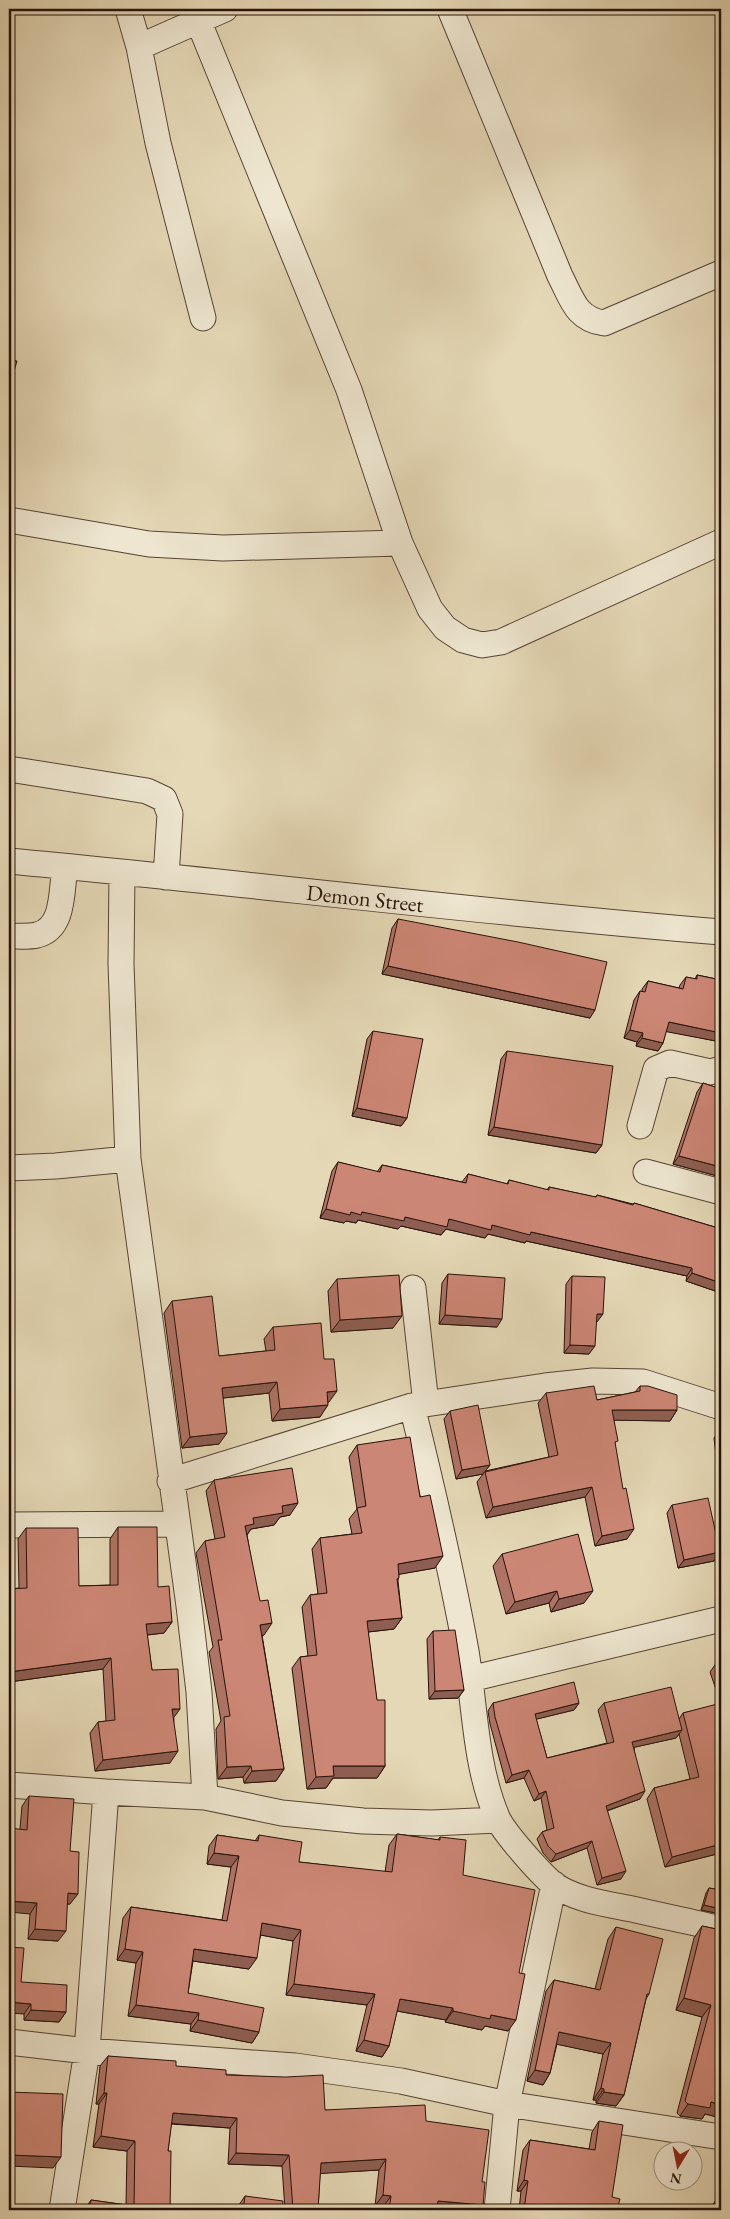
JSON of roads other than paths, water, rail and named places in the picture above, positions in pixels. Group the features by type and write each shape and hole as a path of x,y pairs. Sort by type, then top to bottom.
{"street":[{"path":"128,9 139,47 158,143 203,318"},
{"path":"139,47 225,9"},
{"path":"450,9 560,276 578,310 590,321 604,323 721,273"},
{"path":"198,20 350,390 400,543 430,609 445,628 463,640 482,645 501,642 721,542"},
{"path":"9,520 149,544 232,548 400,543"},
{"path":"9,768 147,791 164,799 170,814 166,877"},
{"name":"Demon Street","path":"9,862 721,932"},
{"path":"9,936 36,935 50,930 57,920 64,866"},
{"path":"122,872 121,964 128,1159 199,1692 205,1797"},
{"path":"640,1126 656,1069 670,1063 710,1072 721,1069"},
{"path":"9,1168 56,1166 128,1159"},
{"path":"646,1172 721,1192"},
{"path":"413,1288 419,1405 470,1678 479,1753 488,1793 498,1820 533,1864 554,1884 599,1902 721,1929"},
{"path":"170,1481 419,1405 544,1386 593,1381 643,1382 721,1407"},
{"path":"9,1525 177,1524"},
{"path":"470,1678 721,1619"},
{"path":"9,1785 205,1797 282,1812 363,1820 432,1823 498,1820"},
{"path":"62,2210 87,2051 106,1792"},
{"path":"497,2210 507,2104 554,1884"},
{"path":"9,2042 87,2051 184,2056 295,2066 401,2081 507,2104 721,2137"}]}
